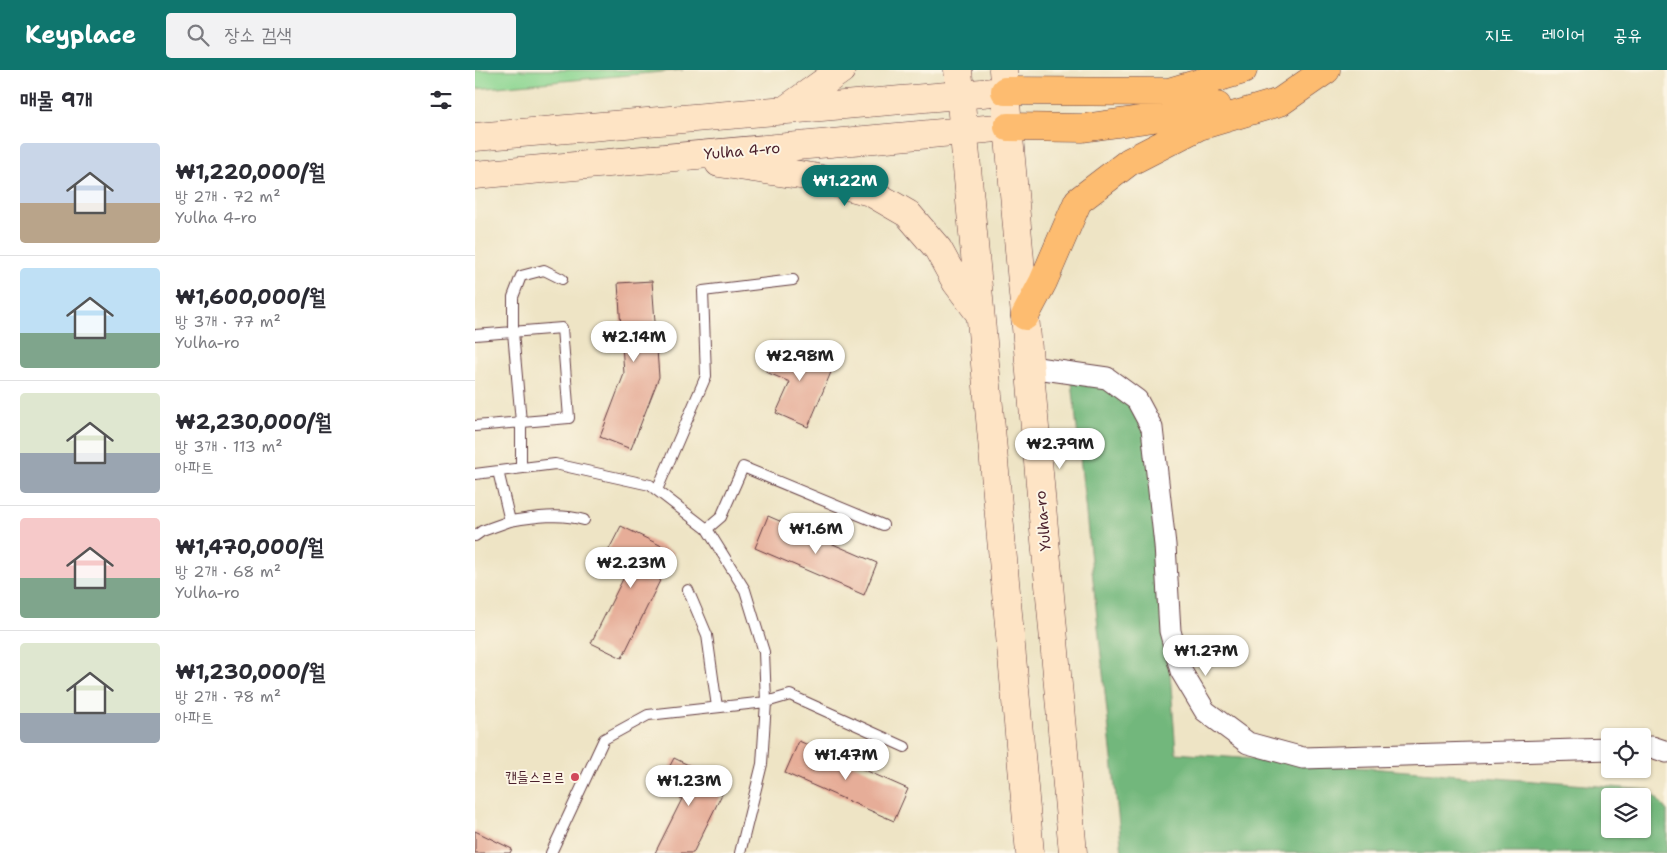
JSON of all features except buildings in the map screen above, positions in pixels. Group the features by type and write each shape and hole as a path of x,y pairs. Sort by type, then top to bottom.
{"highway":[{"path":"1004,81 1169,92 1243,70"},
{"path":"1008,127 1083,128 1168,116 1221,105 1314,70"},
{"path":"1025,316 1043,282 1078,201 1129,162 1199,126 1280,102 1326,70"}],"main road":[{"path":"785,110 841,70"},
{"path":"475,137 785,110 959,83 1004,81"},
{"name":"Yulha-ro","path":"1004,81 1073,853"},
{"path":"959,83 1030,853"},
{"name":"Yulha 4-ro","path":"475,175 1008,127"},
{"path":"676,157 813,177 870,192 909,214 938,250 956,282 980,314"}],"street":[{"path":"1030,367 1107,378 1137,400 1152,428 1165,544 1170,631 1181,671 1205,711 1248,743 1303,758 1601,749"},
{"path":"1651,747 1667,752"}],"lane":[{"path":"521,468 521,422 513,332 513,297 521,276 544,270 562,279"},
{"path":"657,490 706,376 703,291 793,280"},
{"path":"475,335 562,328 569,418 475,426"},
{"path":"475,474 555,464 650,485 707,529 745,590 764,652 766,702 762,764 740,853"},
{"path":"707,529 721,517 743,467 883,525"},
{"path":"498,471 510,521"},
{"path":"475,536 482,531 510,521 535,517 575,517 584,520"},
{"path":"688,590 707,635 717,708"},
{"path":"551,853 604,739 647,715 766,702 790,695 905,747"}],"green space":[{"path":"475,70 683,70 475,89"},
{"path":"1071,372 1107,378 1152,428 1176,753 1624,788 1601,788 1601,838 1651,838 1651,791 1667,811 1667,853 1122,853"}],"place":[{"name":"캔들스르르","path":"575,777"}]}
